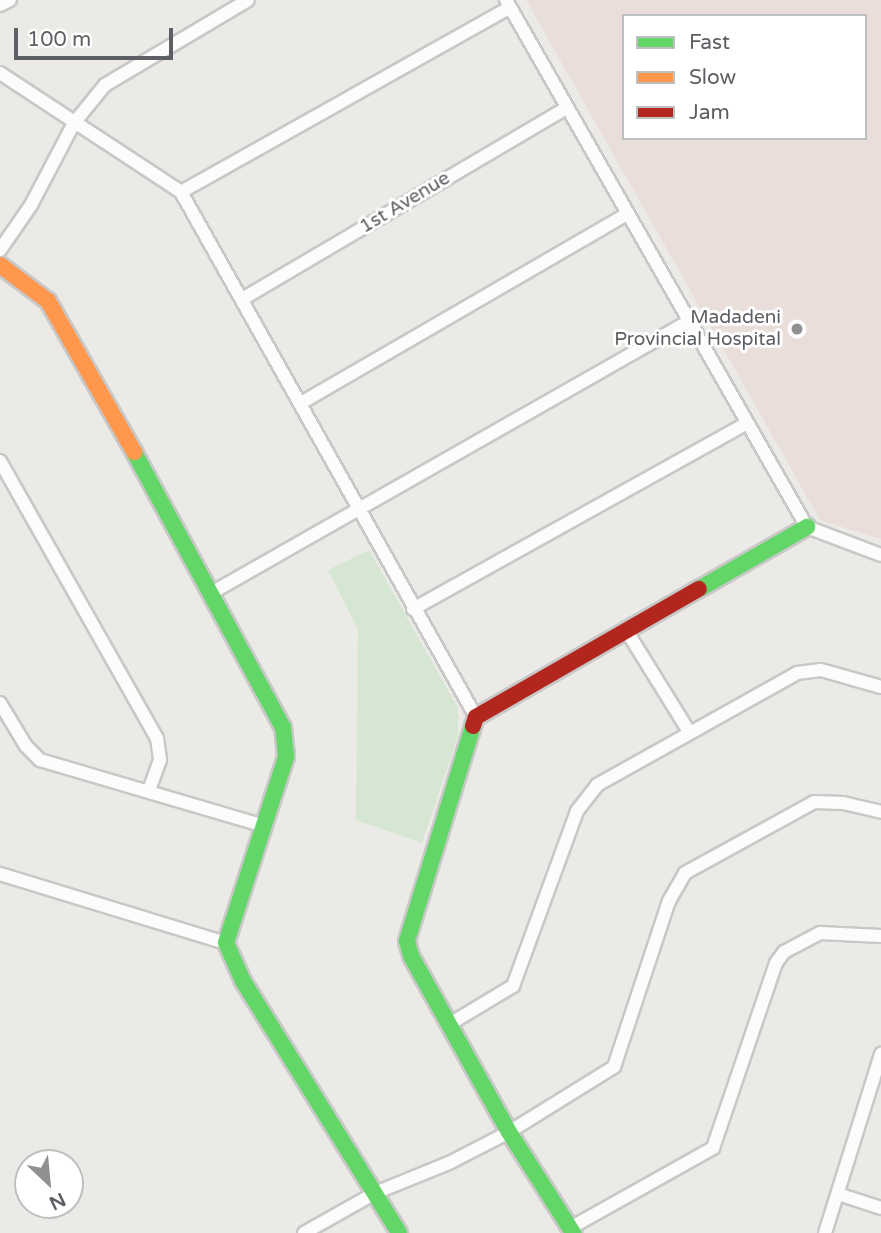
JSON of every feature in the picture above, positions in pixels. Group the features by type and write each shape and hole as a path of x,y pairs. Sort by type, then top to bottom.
{"street":[{"path":"0,5 10,0"},
{"path":"0,250 31,205 74,123 120,73 248,0"},
{"path":"181,192 508,3 686,323 807,527 881,555"},
{"path":"0,73 181,192 244,298 413,610 476,717"},
{"name":"1st Avenue","path":"244,298 566,108"},
{"path":"301,403 625,215"},
{"path":"0,265 48,301 213,592 287,739 286,757 226,943 243,981 399,1233"},
{"path":"213,592 686,323"},
{"path":"413,610 747,423"},
{"path":"0,461 157,738 160,760 149,790"},
{"path":"807,527 476,717 407,933 411,956 509,1132 571,1230 713,1149 776,963 784,952 820,933 881,936"},
{"path":"626,630 688,730"},
{"path":"448,1025 501,997 518,978 583,798 597,785 688,730 808,669 881,687"},
{"path":"0,703 26,746 40,760 264,826"},
{"path":"304,1233 375,1193 449,1163 509,1132 608,1072 619,1059 669,901 685,873 814,802 843,803 881,812"},
{"path":"0,874 226,943"},
{"path":"825,1233 881,1054"},
{"path":"838,1195 881,1208"}],"shaded area":[{"name":"Madadeni Provincial Hospital","path":"526,0 881,0 881,539 820,520"}],"green space":[{"path":"369,550 458,708 458,736 422,843 356,820 358,629 328,570"}],"traffic: fast":[{"path":"134,452 283,727 286,757 226,943 243,981 399,1233"},
{"path":"699,589 807,527"},
{"path":"473,726 407,941 411,956 509,1132 573,1233"}],"traffic: slow":[{"path":"0,265 48,301 134,452"}],"traffic: jam":[{"path":"473,726 476,717 699,589"}],"place":[{"name":"Madadeni Provincial Hospital","path":"797,329"}]}
